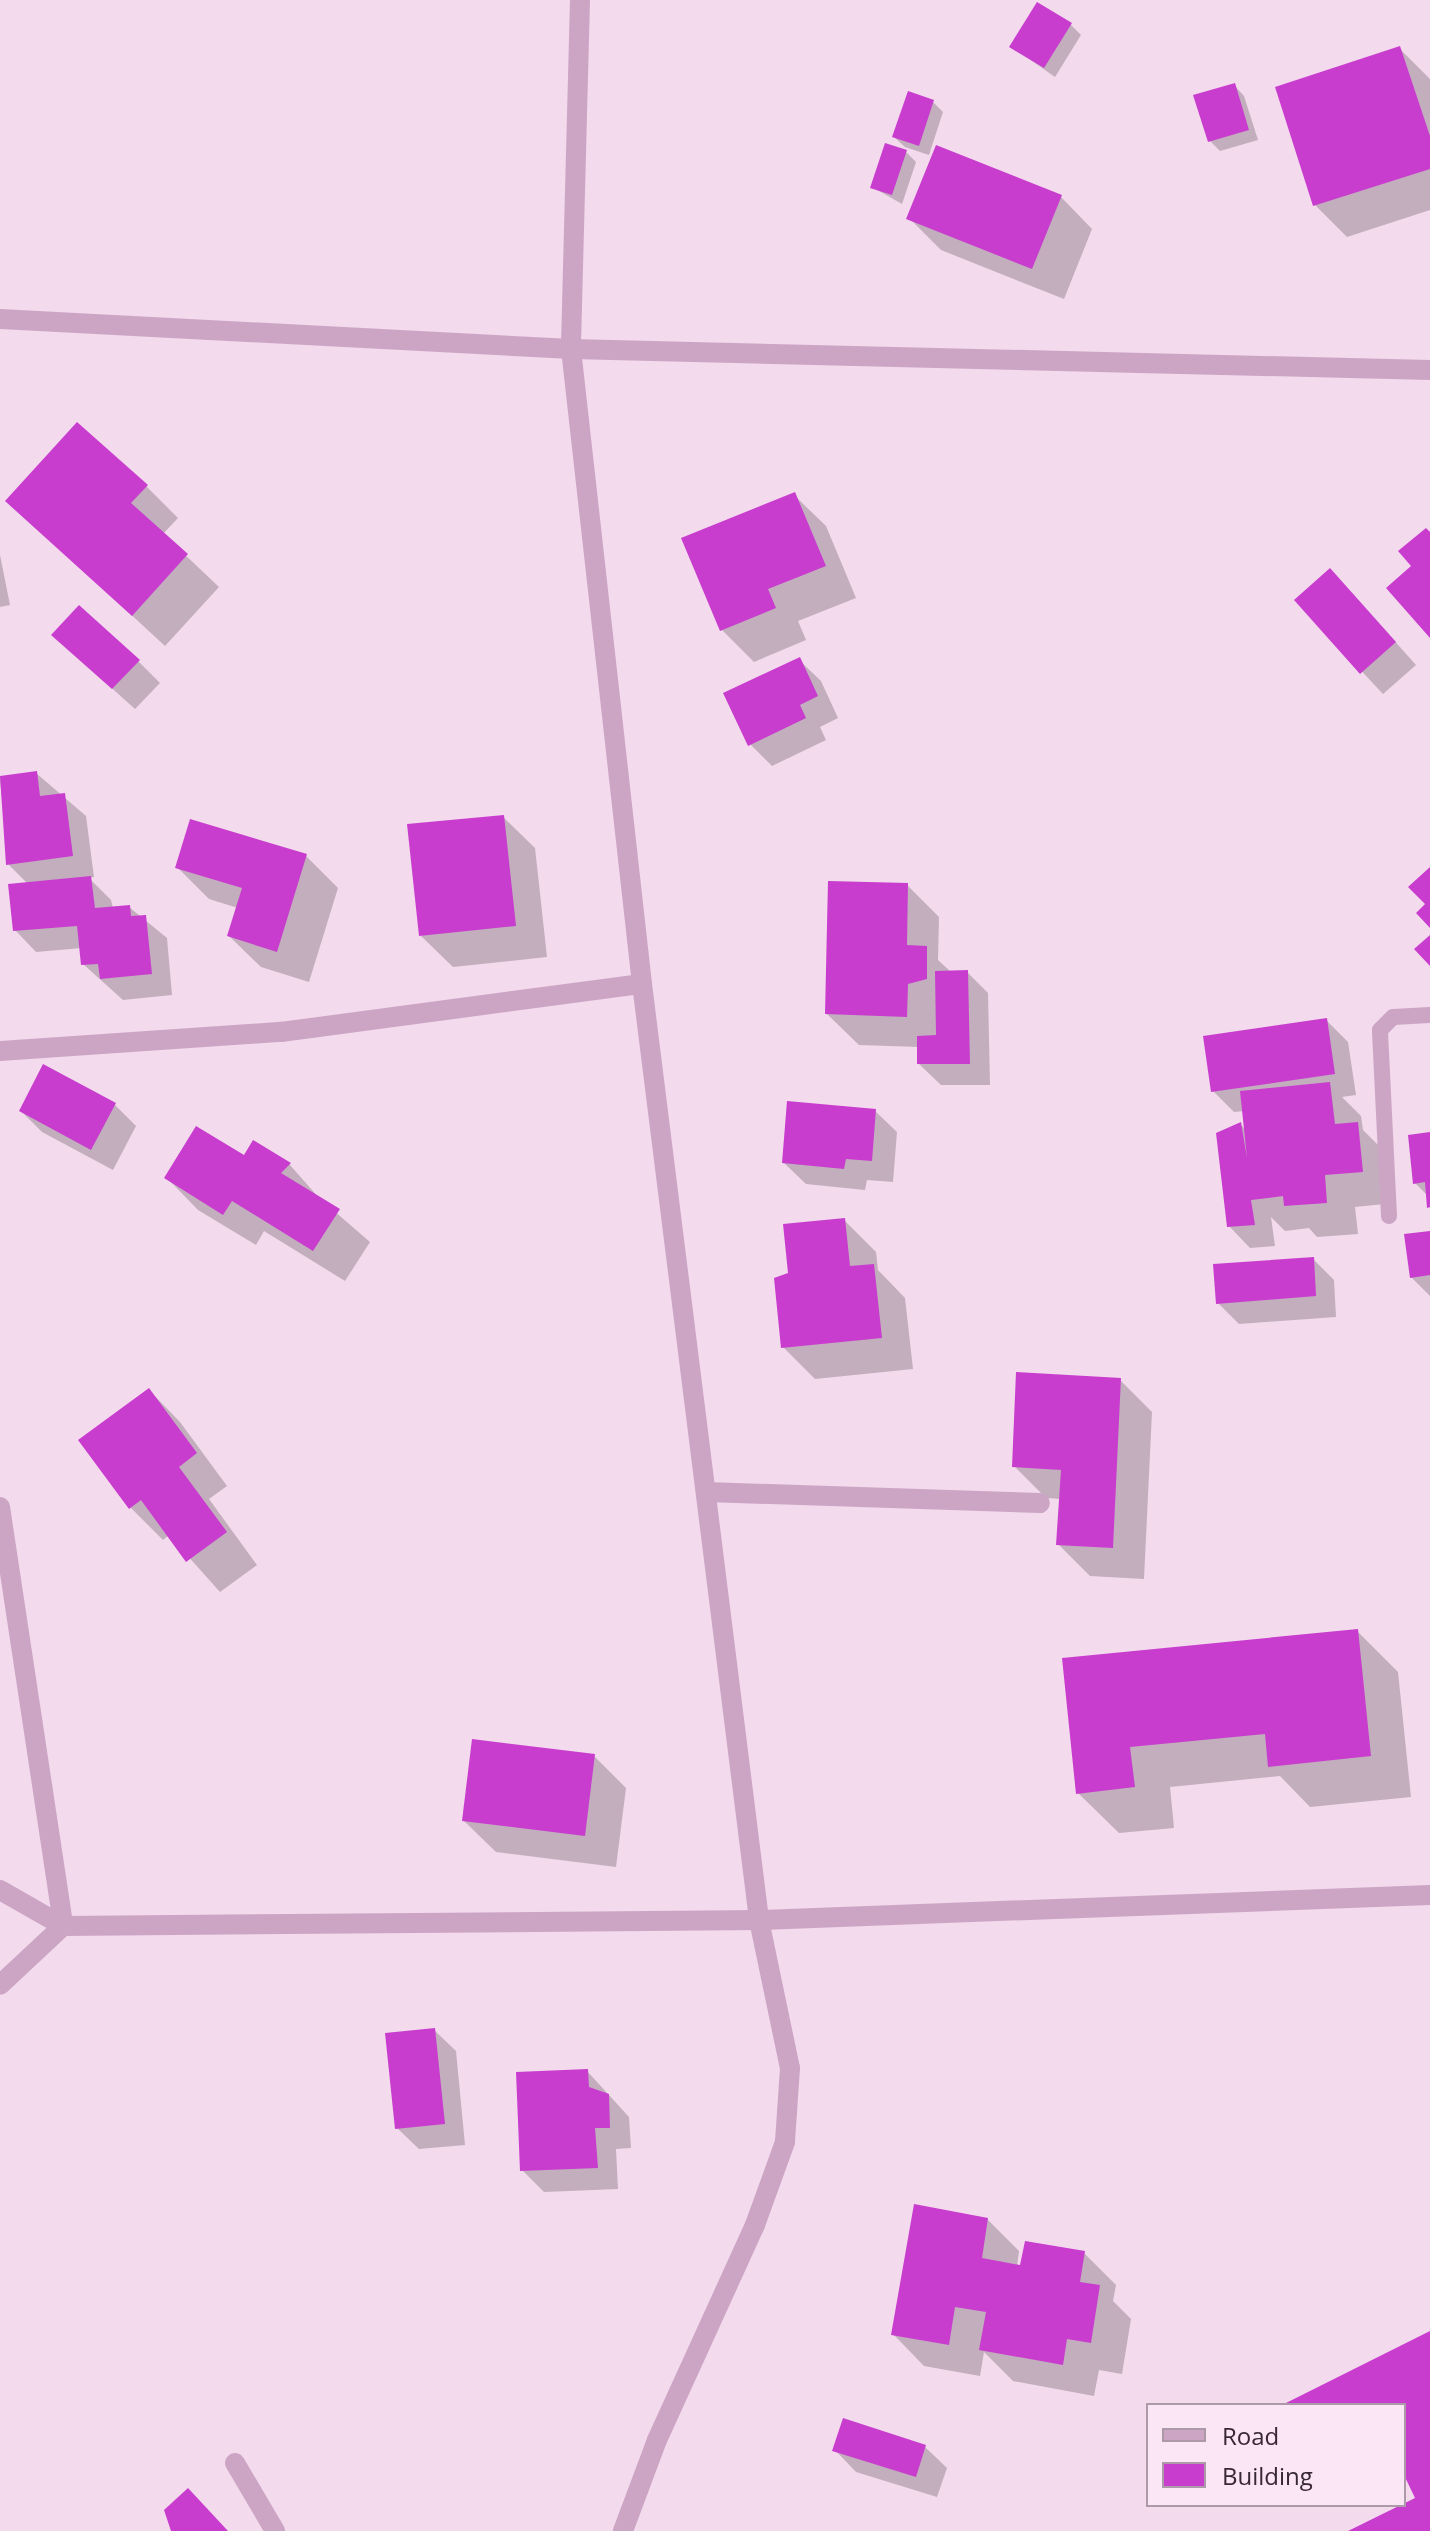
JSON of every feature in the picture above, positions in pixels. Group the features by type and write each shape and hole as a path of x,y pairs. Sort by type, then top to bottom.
{"street":[{"path":"580,0 571,349 642,984 759,1920 790,2068 785,2142 623,2531"},
{"path":"0,319 571,349 1430,370"},
{"path":"0,1051 281,1032 642,984"},
{"path":"706,1492 1040,1503"},
{"path":"0,1507 63,1926"},
{"path":"0,1890 63,1926 759,1920 1430,1895"},
{"path":"0,1985 63,1926"},
{"path":"235,2463 275,2531"}],"lane":[{"path":"1389,1216 1380,1030 1393,1017 1430,1015"}],"building":[{"path":"1037,2 1072,23 1044,68 1009,47"},
{"path":"1400,46 1430,136 1430,169 1313,206 1275,87"},
{"path":"1235,83 1249,130 1208,142 1193,95"},
{"path":"908,91 934,100 919,146 892,137"},
{"path":"885,143 907,150 892,195 870,188"},
{"path":"936,145 1062,195 1032,269 906,219"},
{"path":"77,422 148,485 131,503 188,554 132,616 5,501"},
{"path":"795,492 826,566 768,589 776,608 720,631 681,538"},
{"path":"1426,528 1430,532 1430,638 1386,588 1411,566 1398,551"},
{"path":"1330,568 1396,642 1360,674 1294,600"},
{"path":"79,605 140,660 112,689 51,635"},
{"path":"800,657 818,696 800,705 806,718 748,746 723,693"},
{"path":"37,771 40,796 65,793 73,856 6,865 0,776"},
{"path":"504,815 516,926 419,936 407,824"},
{"path":"190,819 307,854 277,952 227,936 242,888 175,868"},
{"path":"1430,867 1430,928 1416,913 1425,904 1408,887"},
{"path":"91,876 95,908 130,905 131,916 146,915 152,974 100,979 98,964 81,965 77,926 13,931 8,884"},
{"path":"828,881 908,883 907,945 927,946 927,979 908,984 907,1017 825,1014"},
{"path":"1430,935 1430,966 1414,949"},
{"path":"968,970 970,1064 917,1064 917,1036 936,1035 935,971"},
{"path":"1327,1018 1335,1074 1211,1092 1203,1036"},
{"path":"43,1064 116,1103 91,1150 19,1111"},
{"path":"1330,1082 1335,1124 1358,1122 1363,1172 1325,1175 1327,1203 1284,1206 1283,1196 1251,1200 1255,1225 1227,1227 1216,1133 1241,1122 1247,1158 1240,1091"},
{"path":"787,1101 876,1109 872,1161 846,1159 844,1169 782,1163"},
{"path":"196,1126 244,1155 253,1140 291,1163 281,1173 340,1209 313,1251 232,1201 223,1215 164,1178"},
{"path":"1430,1132 1430,1207 1427,1208 1425,1182 1413,1184 1408,1135"},
{"path":"845,1218 850,1266 874,1264 882,1338 781,1348 774,1278 788,1273 783,1224"},
{"path":"1430,1231 1430,1275 1410,1278 1404,1234"},
{"path":"1314,1257 1316,1296 1216,1304 1213,1264"},
{"path":"1016,1372 1121,1378 1113,1548 1056,1545 1061,1470 1012,1467"},
{"path":"149,1388 197,1453 179,1467 227,1532 186,1562 141,1500 129,1509 78,1440"},
{"path":"1358,1629 1371,1756 1268,1767 1265,1734 1130,1747 1135,1787 1076,1794 1062,1658"},
{"path":"472,1739 595,1754 585,1836 462,1821"},
{"path":"435,2028 445,2124 395,2129 385,2033"},
{"path":"588,2069 589,2087 609,2094 610,2128 595,2128 598,2168 520,2171 516,2072"},
{"path":"914,2204 988,2218 982,2258 1020,2265 1025,2241 1085,2251 1080,2282 1100,2285 1091,2343 1067,2339 1063,2365 979,2350 986,2312 955,2307 949,2345 891,2335"},
{"path":"1430,2331 1430,2531 1348,2531 1397,2507 1406,2507 1406,2502 1415,2498 1406,2479 1406,2403 1286,2403"},
{"path":"843,2418 926,2445 916,2477 832,2451"},
{"path":"188,2488 228,2531 171,2531 164,2510"}]}
